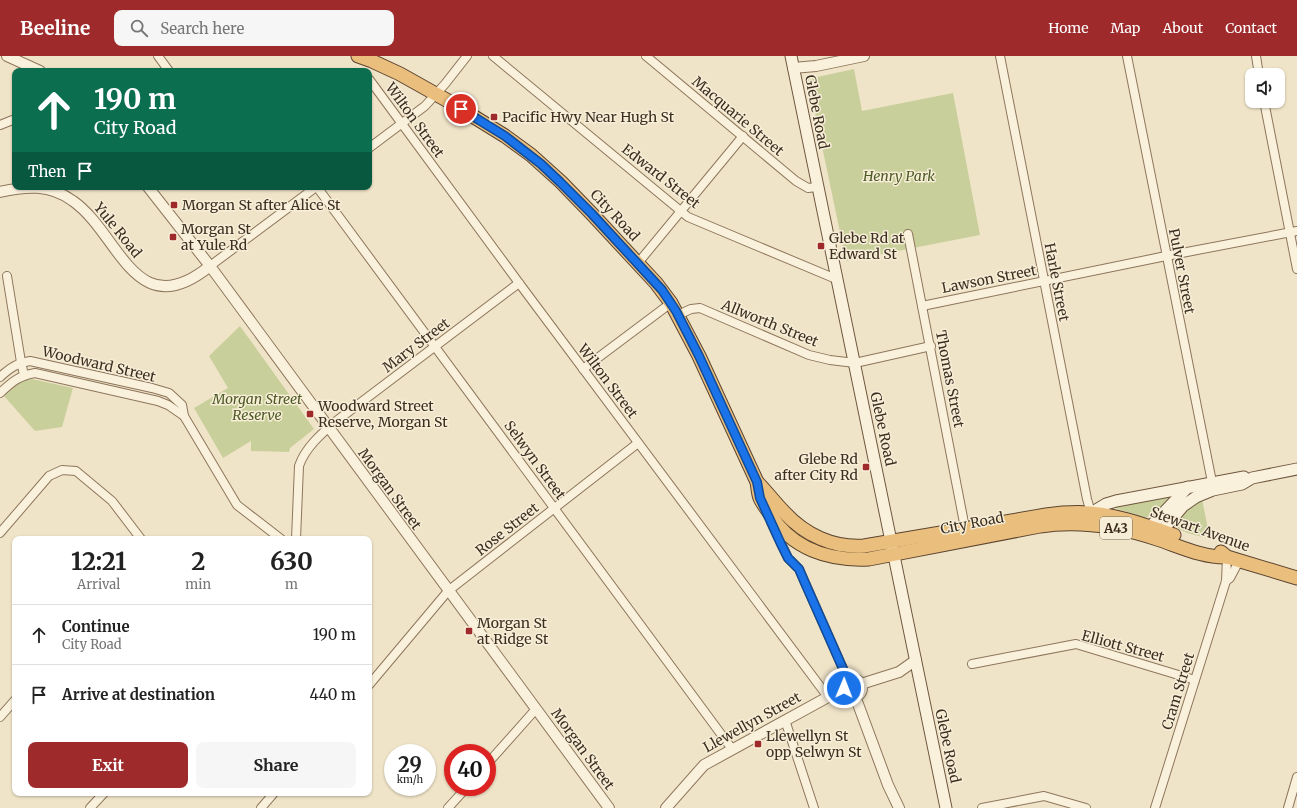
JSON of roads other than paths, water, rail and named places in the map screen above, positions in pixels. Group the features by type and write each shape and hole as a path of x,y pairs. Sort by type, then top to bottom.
{"highway":[{"name":"City Road","path":"358,56 386,67 450,102 505,136 531,155 560,182 638,263 672,302 699,356 757,482 760,498 773,519 792,538 816,552 828,556 855,560 894,555 1054,524 1075,523 1122,530 1155,532"},
{"name":"City Road","path":"757,482 786,514 797,524 818,538 839,545 855,546 891,541"},
{"name":"A43","path":"891,541 1046,515 1071,512 1091,513"},
{"name":"Stewart Avenue","path":"1091,513 1126,520 1155,532 1217,549 1233,559 1297,578"}],"main road":[{"name":"Glebe Road","path":"791,56 946,808"},
{"path":"1091,513 1106,504 1116,501 1188,487 1242,484 1252,478 1297,470"},
{"path":"1155,532 1183,506 1212,486"},
{"path":"1155,532 1188,487"}],"street":[{"path":"7,56 33,68"},
{"path":"158,56 167,68"},
{"path":"372,146 425,106 467,56"},
{"name":"Edward Street","path":"493,56 688,217 836,279"},
{"name":"Macquarie Street","path":"646,56 796,181 808,188 817,187"},
{"path":"793,68 816,66 863,56"},
{"name":"Harle Street","path":"1000,56 1091,513"},
{"name":"Pulver Street","path":"1127,56 1212,486"},
{"path":"1256,56 1258,68"},
{"name":"Wilton Street","path":"372,83 828,697"},
{"path":"1266,108 1293,231 1297,269"},
{"path":"0,125 12,120"},
{"path":"638,263 743,136"},
{"name":"Yule Road","path":"0,192 12,190"},
{"name":"Yule Road","path":"50,190 57,192 72,200 93,219 122,259 140,278 163,286 177,285 190,280 210,266"},
{"name":"Morgan Street","path":"150,190 210,266 609,808"},
{"path":"210,266 312,190"},
{"name":"Selwyn Street","path":"318,190 732,749"},
{"name":"Lawson Street","path":"922,306 1293,231"},
{"name":"Thomas Street","path":"908,234 965,528"},
{"path":"0,393 16,379 24,375 7,276"},
{"name":"Mary Street","path":"296,536 300,462 312,445 328,428 519,283"},
{"path":"583,369 672,302"},
{"name":"Allworth Street","path":"678,315 691,309 700,308 809,354 830,360 854,363 930,346"},
{"name":"Woodward Street","path":"0,376 21,362 30,361 169,393 182,405 184,416 238,505 277,536"},
{"name":"Woodward Street","path":"24,375 35,373 158,401 168,405 184,416"},
{"name":"Rose Street","path":"372,681 448,591 638,443"},
{"path":"0,533 49,476 62,470 76,471 112,501 139,536"},
{"path":"760,498 788,558 799,569 848,680"},
{"name":"Cram Street","path":"1226,581 1230,578 1233,559"},
{"name":"Cram Street","path":"1155,808 1233,559"},
{"name":"Elliott Street","path":"972,664 1076,644 1195,680"},
{"path":"861,684 899,672 916,660"},
{"path":"855,679 859,681 862,688 860,693 854,696 848,695 844,690 844,684 848,680 855,679"},
{"name":"Llewellyn Street","path":"666,808 704,765 785,720 844,690"},
{"path":"854,696 890,791 899,808"},
{"path":"0,716 12,703"},
{"path":"496,754 536,709"},
{"path":"785,720 814,808"},
{"path":"1288,808 1297,777"},
{"path":"90,808 101,796"},
{"path":"261,808 271,796"},
{"path":"448,808 459,796"},
{"path":"982,808 1044,796 1086,808"}],"place":[{"name":"Pacific Hwy Near Hugh St","path":"494,117"},
{"name":"Morgan St after Alice St","path":"174,205"},
{"name":"Morgan St at Yule Rd","path":"173,237"},
{"name":"Glebe Rd at Edward St","path":"821,246"},
{"name":"Woodward Street Reserve, Morgan St","path":"310,414"},
{"name":"Glebe Rd after City Rd","path":"866,467"},
{"name":"Morgan St at Ridge St","path":"469,631"},
{"name":"Llewellyn St opp Selwyn St","path":"758,744"}],"park label":[{"name":"Henry Park","path":"899,176"},
{"name":"Morgan Street Reserve","path":"257,408"}]}
